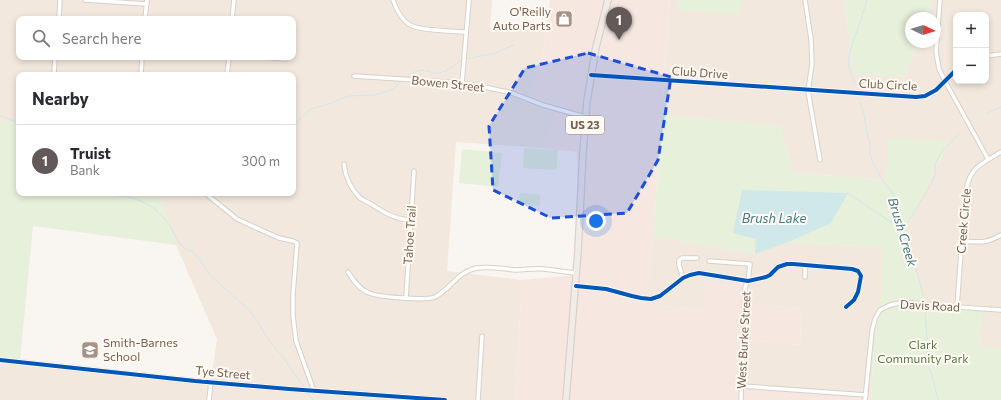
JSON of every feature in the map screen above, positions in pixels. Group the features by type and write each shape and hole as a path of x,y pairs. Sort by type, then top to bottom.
{"highway":[{"name":"US 23","path":"566,400 576,286 585,117 599,34 608,0"}],"street":[{"path":"59,16 60,0"},
{"path":"85,0 147,2 146,16"},
{"path":"232,16 234,0"},
{"path":"393,0 400,16 411,26 424,29 466,32"},
{"path":"462,83 469,0"},
{"path":"805,0 811,39 812,64 808,90 820,160"},
{"path":"940,0 936,52 939,69 988,159"},
{"path":"989,56 1001,54"},
{"path":"54,72 56,60"},
{"path":"141,72 142,60"},
{"path":"227,72 229,60"},
{"name":"Club Circle","path":"808,90 916,98 925,96 936,90 953,73"},
{"name":"Club Drive","path":"591,75 808,90"},
{"name":"Bowen Street","path":"354,76 462,83 480,86 512,93 543,105 585,117"},
{"name":"Creek Circle","path":"956,307 967,182 974,170 988,159 1001,152"},
{"path":"344,164 350,185 360,198 388,215 400,220 411,220"},
{"name":"Tahoe Trail","path":"406,298 414,171"},
{"path":"209,196 237,219 279,238 297,243 293,294 293,316 296,341 314,390"},
{"path":"962,241 983,242 989,241 1001,235"},
{"path":"683,278 679,260 682,258 697,258"},
{"name":"West Burke Street","path":"709,261 750,264 748,281 745,287 742,386 740,400"},
{"path":"576,286 606,288 632,296 651,299 660,296 683,278 694,274 703,273 748,281 766,277 782,265 793,264 852,269 858,271 861,276 858,292 854,300 846,307"},
{"path":"804,277 805,265"},
{"path":"348,272 355,283 369,294 426,299 434,298 446,290 459,276 466,271 475,268 486,267 516,270 544,269 576,273"},
{"name":"Davis Road","path":"865,400 872,331 875,319 880,310 890,305 905,302 1001,310"},
{"path":"478,400 482,336"},
{"name":"Tye Street","path":"0,360 194,381 444,400"},
{"path":"209,400 211,382"},
{"path":"742,386 866,395"}],"highlighted area":[{"path":"588,53 671,77 658,160 627,213 551,218 493,190 489,126 525,68"}],"shaded area":[{"path":"0,0 492,0 490,28 546,28 543,53 529,96 558,106 543,148 456,142 447,271 522,280 515,400 0,400 0,357 211,380 217,339 176,245 160,196 296,196 296,72 16,72 16,123 1,121 0,128"},
{"path":"550,0 670,0 647,305 703,309 705,281 746,284 745,304 802,308 800,345 745,340 741,387 871,395 871,400 515,400 522,280 573,275 578,190 577,152 543,148 558,106 529,96 543,53"},
{"path":"670,0 844,0 854,74 905,77 916,48 941,48 941,12 929,12 933,0 1001,0 1001,349 979,347 982,306 925,302 902,235 948,143 887,181 793,173 780,126 662,115"},
{"path":"653,236 755,254 786,243 882,247 881,313 877,323 871,395 741,387 745,340 800,345 802,308 745,304 703,309 646,305"}],"green space":[{"path":"678,0 742,0 741,15 678,10"},
{"path":"844,0 933,0 929,12 905,12 905,48 916,48 905,77 854,74"},
{"name":"Clark Community Park","path":"662,115 780,126 793,173 886,181 888,138 948,142 902,235 925,302 903,301 894,306 905,302 957,307 982,306 979,347 1001,349 1001,400 871,400 877,323 881,313 882,247 786,243 755,254 653,236"},
{"path":"1,121 16,123 16,196 160,196 176,245 33,226 20,360 0,357"},
{"path":"524,148 558,150 556,170 523,168"},
{"path":"462,149 502,153 498,187 459,183"},
{"path":"520,193 540,195 539,206 519,204"}],"water":[{"name":"Brush Lake","path":"742,190 848,193 831,223 786,243 755,254 756,239 733,233"}],"waterway":[{"name":"Brush Creek","path":"855,84 848,64 849,56 867,0"},
{"path":"466,59 496,53 514,45"},
{"path":"407,77 414,72 424,70 436,73 442,72 448,70 461,61"},
{"path":"296,123 308,111 314,108 349,96 379,94 391,90 399,84"},
{"name":"Brush Creek","path":"860,102 870,145 870,155 883,181 894,196 900,224 917,272 923,295"},
{"path":"988,113 1001,107"},
{"path":"0,116 16,122"},
{"path":"903,230 931,184 935,175 935,165 940,155 960,133"},
{"path":"848,193 902,230"},
{"path":"118,196 130,197 141,201 152,207 161,215 169,224 181,245 192,251 210,275 251,312 267,338 283,357 305,388"},
{"name":"Brush Creek","path":"925,312 927,339 926,362"},
{"name":"Brush Creek","path":"929,368 938,400"},
{"path":"307,393 313,400"}],"cycle path":[{"path":"591,75 916,97 925,96 936,90 953,73"},
{"path":"576,286 606,289 651,299 660,296 683,278 690,275 699,273 748,281 766,277 778,267 793,264 852,269 858,271 861,276 858,292 854,300 846,307"},
{"path":"0,360 195,381 445,400"}],"place":[{"name":"O'Reilly Auto Parts","path":"564,19"},
{"name":"Truist","path":"619,40"},
{"name":"Smith-Barnes School","path":"90,350"}]}
